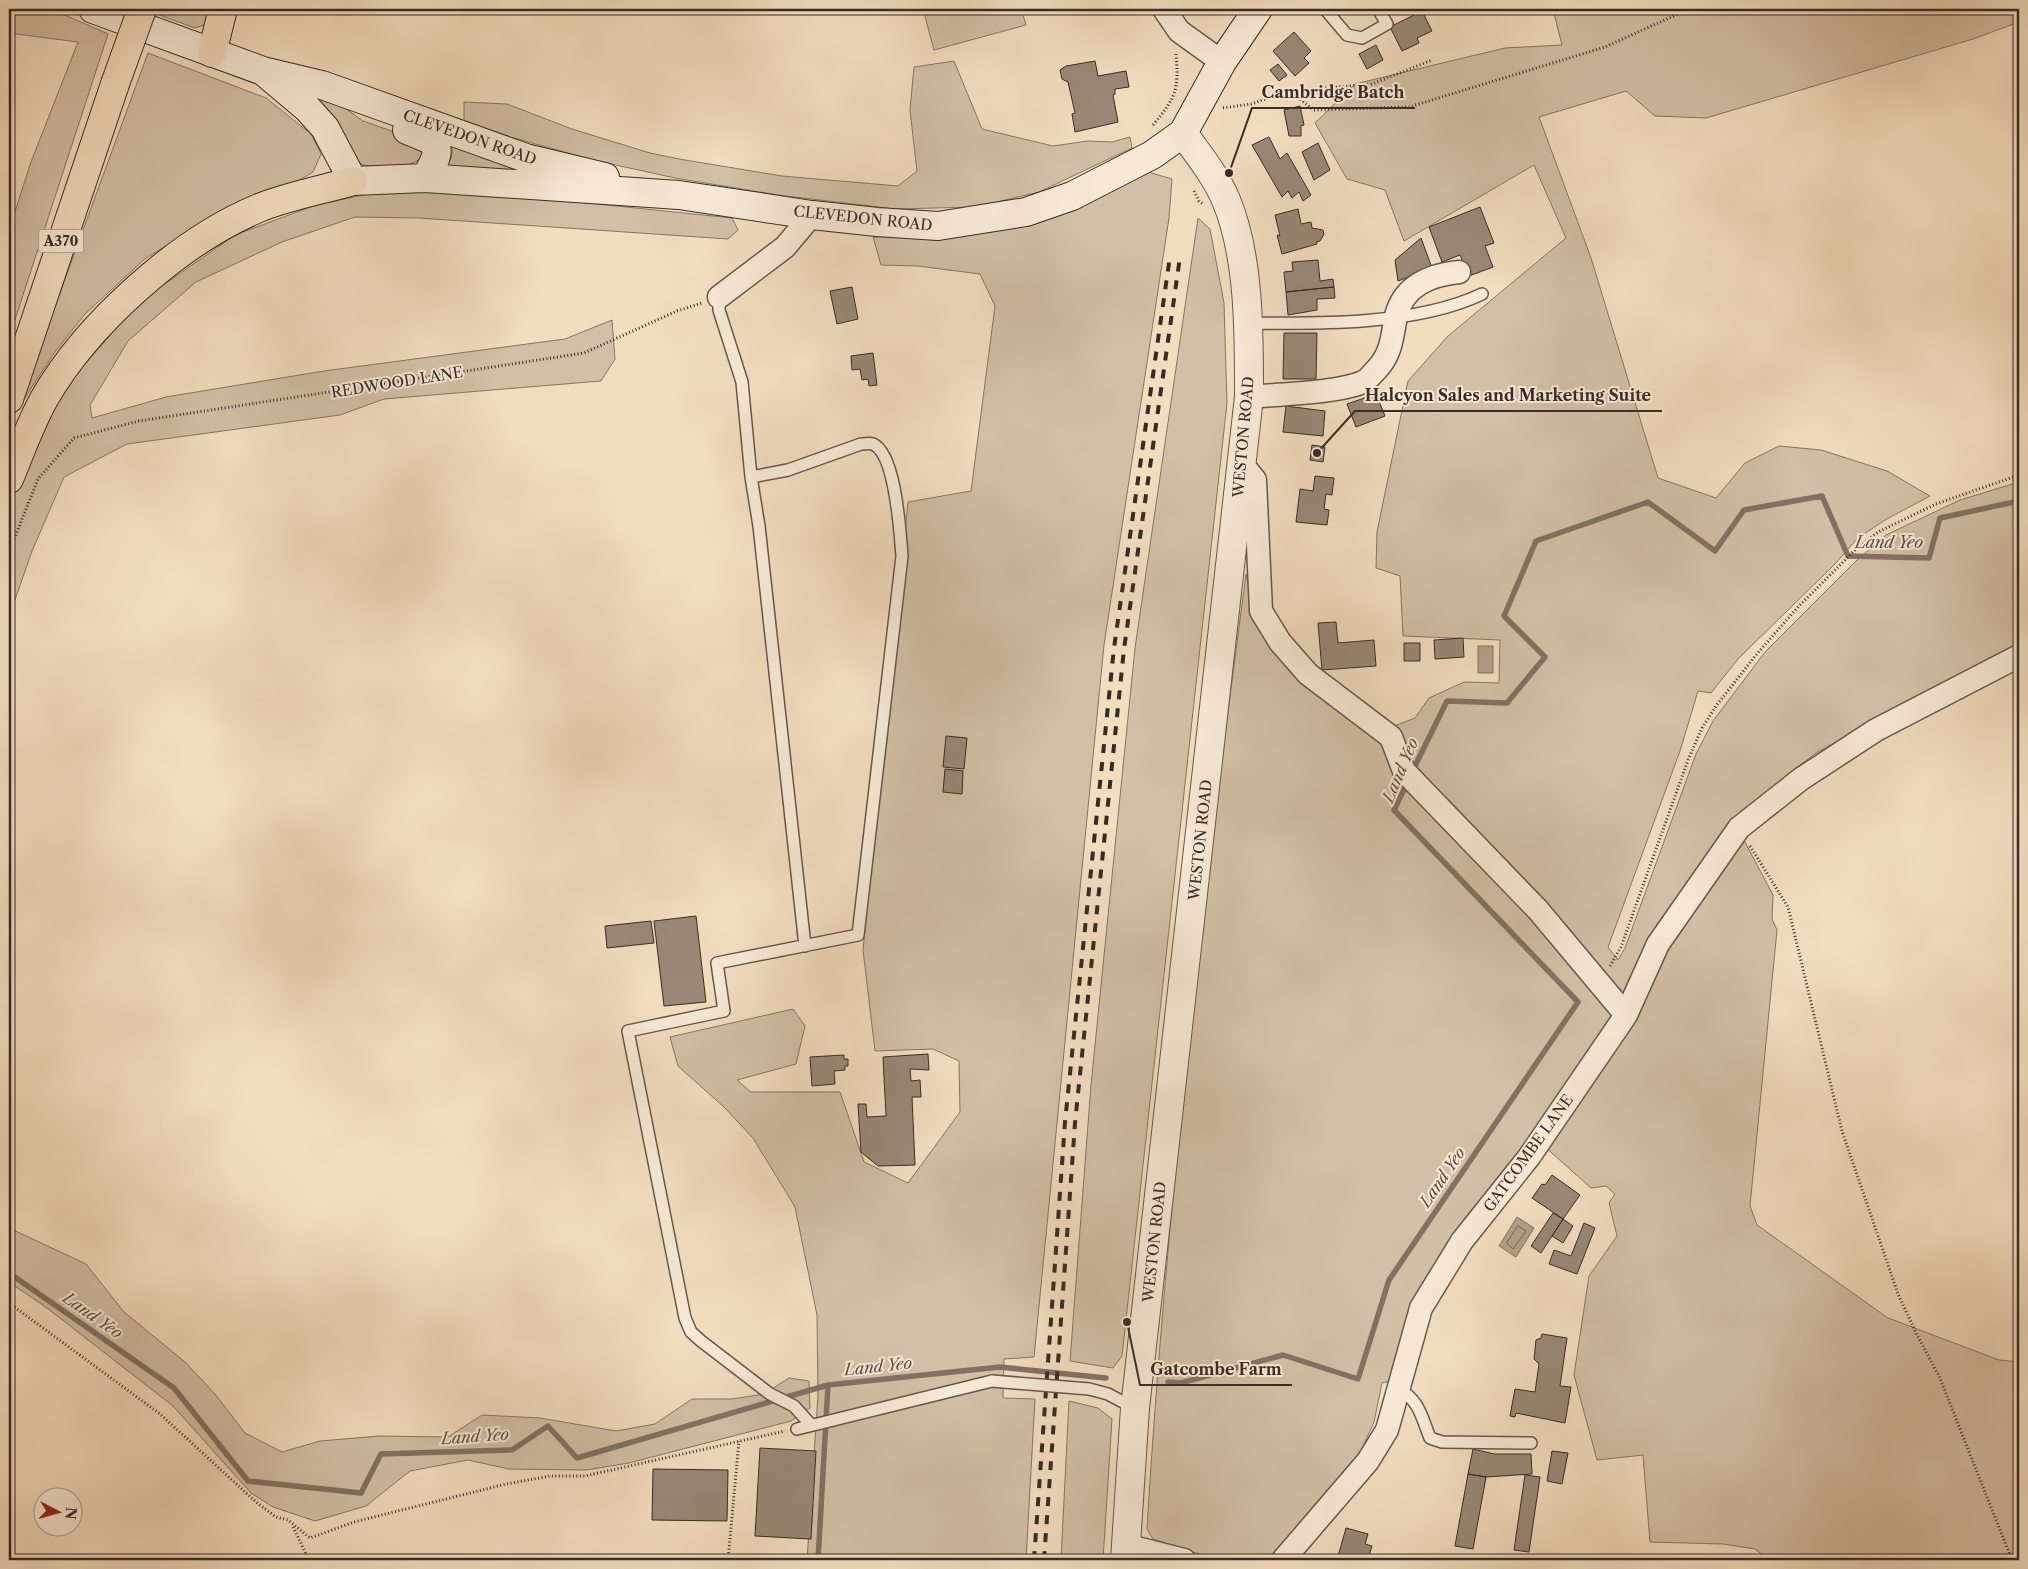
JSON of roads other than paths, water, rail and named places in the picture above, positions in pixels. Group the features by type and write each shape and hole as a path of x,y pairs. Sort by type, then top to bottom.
{"main road":[{"name":"CLEVEDON ROAD","path":"92,9 263,72 322,85 526,158 679,195"},
{"name":"A370","path":"9,399 142,9"},
{"path":"212,54 223,9"},
{"name":"CLEVEDON ROAD","path":"263,72 307,108 325,128 353,181 425,178 679,195 812,215 938,226 1026,212 1072,196 1152,155 1183,133 1222,62 1258,9"},
{"name":"CLEVEDON ROAD","path":"322,85 369,115 432,140 438,151 425,178"},
{"name":"WESTON ROAD","path":"1125,1553 1135,1408 1249,397 1248,323 1241,255 1226,201 1183,133"},
{"path":"9,479 44,400 74,355 146,280 185,250 220,227 260,208 353,181"}],"street":[{"path":"1164,9 1179,31 1222,62"},
{"path":"719,297 785,247 812,215"},
{"path":"1249,397 1340,387 1364,382 1383,363 1393,340 1396,316 1403,299 1419,282 1438,274 1459,272"},
{"path":"1242,464 1254,480 1261,611 1280,642 1308,674 1391,736 1410,776 1538,910 1626,1015"},
{"name":"GATCOMBE LANE","path":"1283,1560 1368,1461 1386,1430 1421,1308 1462,1241 1529,1157 1626,1015 1658,944 1739,828 1801,780 1876,730 2019,656"},
{"path":"1125,1553 1184,1560"}],"lane":[{"path":"1325,9 1347,35 1362,38 1387,24 1378,9"},
{"path":"1248,323 1290,324 1396,316 1459,305 1482,294"},
{"path":"719,297 719,310 742,382 751,477 759,526 806,946"},
{"path":"751,477 788,470 861,444 873,444 880,450 888,464 900,524 902,556 858,935 717,963 724,1011 628,1031 684,1318 691,1332 701,1341 770,1394 794,1406 811,1425"},
{"path":"797,1428 992,1381 1089,1389 1108,1394 1135,1408"},
{"path":"1398,1390 1409,1394 1419,1408 1430,1438 1442,1442 1531,1442"}],"water":[{"path":"1478,646 1493,646 1493,673 1478,673"},
{"path":"1517,1217 1534,1228 1516,1257 1499,1246"}],"waterway":[{"name":"Land Yeo","path":"1412,772 1447,701 1507,703 1545,657 1504,616 1536,541 1648,502 1715,551 1744,510 1822,496 1848,556 1929,558 1940,518 2019,501"},
{"name":"Land Yeo","path":"1168,1382 1181,1383 1283,1355 1358,1379 1389,1280 1578,1002 1394,810 1408,781"},
{"name":"Land Yeo","path":"9,1273 174,1388 248,1481 361,1493 381,1454 512,1450 548,1426 577,1458 828,1385 1000,1367 1106,1378"},
{"path":"818,1560 828,1385"}],"railway":[{"path":"1034,1560 1065,1122 1114,648 1170,256"},
{"path":"1044,1560 1075,1123 1124,649 1180,257"}],"place":[{"name":"Cambridge Batch","path":"1229,173"},
{"name":"Halcyon Sales and Marketing Suite","path":"1317,453"},
{"name":"Gatcombe Farm","path":"1127,1322"}]}
